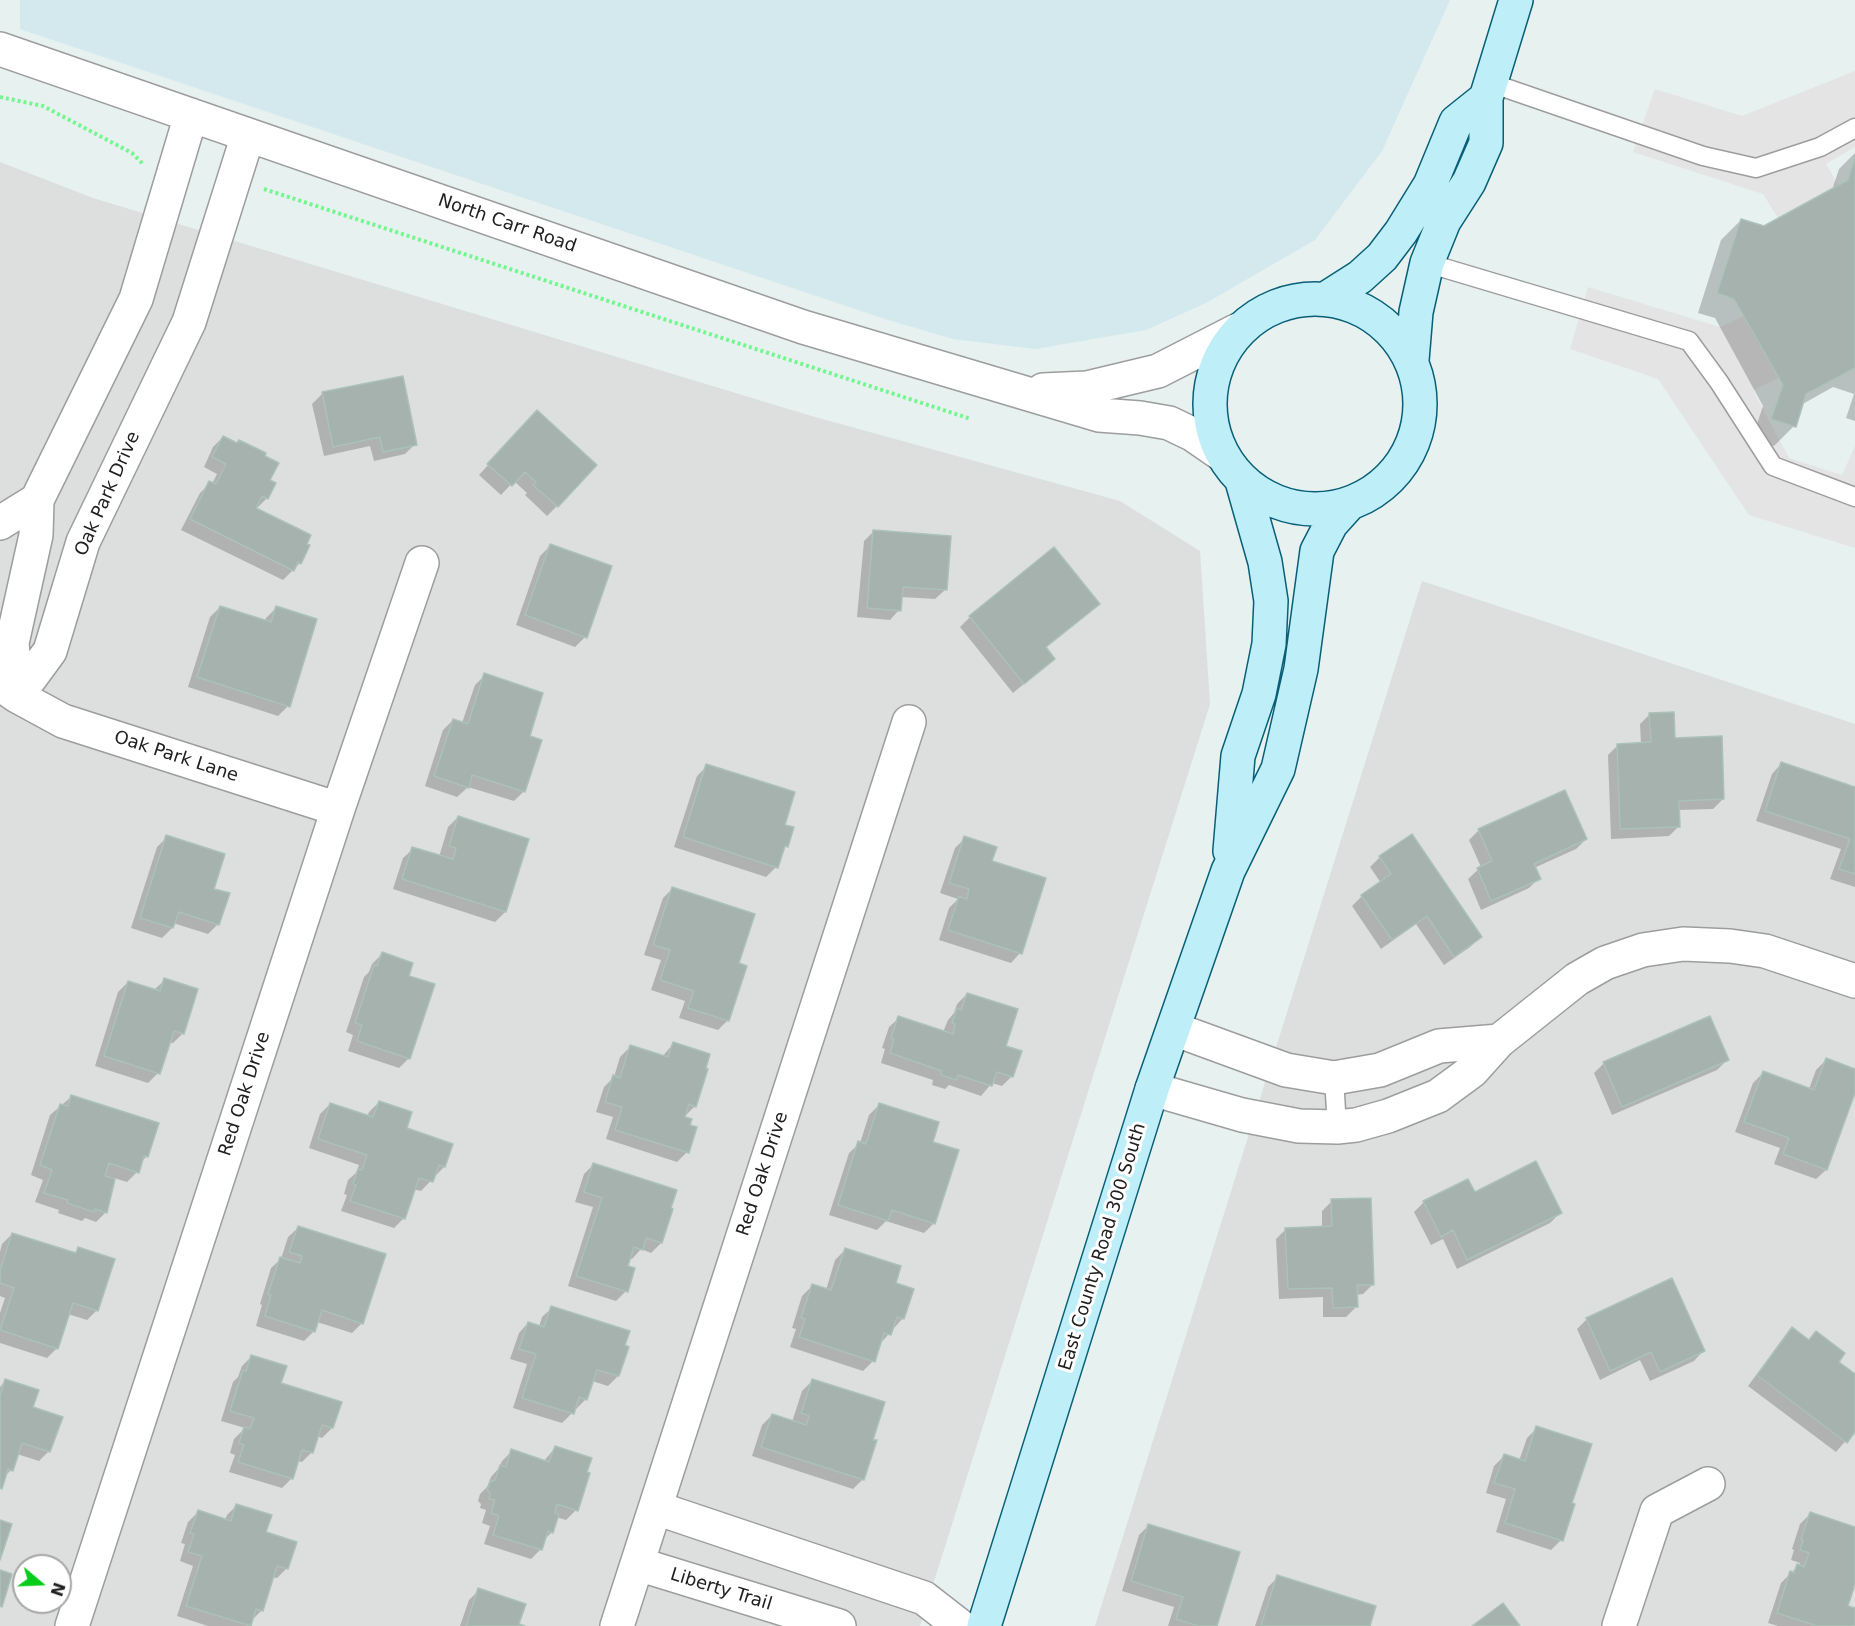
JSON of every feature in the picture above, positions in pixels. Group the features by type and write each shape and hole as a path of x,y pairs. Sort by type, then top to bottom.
{"street":[{"path":"1412,360 1392,330 1362,308 1327,298 1294,299 1264,310 1238,330 1219,358 1209,389 1210,423 1221,454 1242,482 1265,498 1292,508 1321,510 1349,504 1375,491 1396,471 1412,446 1420,418 1419,388 1412,360 1416,312 1427,263 1444,221 1469,182 1486,143 1488,91 1516,0"},
{"name":"North Carr Road","path":"0,49 803,327 1099,415 1169,423 1192,434 1221,454"},
{"path":"1327,298 1360,277 1382,257 1401,232 1430,185 1456,122 1488,91"},
{"path":"9,690 12,643 36,535 37,500 136,299 191,115"},
{"name":"Oak Park Drive","path":"9,690 50,651 83,542 189,322 248,135"},
{"name":"North Carr Road","path":"1017,392 1087,388 1158,371 1238,330"},
{"name":"East County Road 300 South","path":"1228,871 1238,756 1259,694 1269,644 1271,601 1265,562 1242,482"},
{"path":"0,522 37,500"},
{"name":"East County Road 300 South","path":"984,1626 1152,1089 1228,871 1278,769 1301,669 1317,550 1331,524 1349,504"},
{"name":"Red Oak Drive","path":"72,1626 338,809 422,563"},
{"name":"Oak Park Lane","path":"9,690 63,721 338,809"},
{"name":"Red Oak Drive","path":"617,1626 909,722"},
{"path":"1152,1089 1242,1115 1299,1126 1356,1125 1388,1116 1438,1096 1472,1071 1499,1041 1577,979 1605,963 1643,950 1683,944 1730,946 1766,951 1855,981"},
{"path":"1174,1029 1286,1070 1334,1078 1380,1070 1438,1046 1499,1041"},
{"path":"1619,1626 1657,1511 1708,1484"},
{"path":"656,1508 924,1598 960,1626"},
{"name":"Liberty Trail","path":"638,1564 839,1626"}],"lane":[{"path":"1488,91 1703,156 1756,168 1820,147 1855,128"},
{"path":"1427,263 1689,341 1719,382 1773,466 1855,497"},
{"path":"1334,1078 1337,1127"}],"path":[{"path":"0,98 43,106 132,153 146,167 177,163"},
{"path":"234,181 971,419"}],"shaded area":[{"path":"20,0 1450,0 1382,151 1315,240 1206,303 1146,330 1035,349 953,339 885,319 20,29"},
{"path":"1855,71 1855,147 1826,164 1838,185 1778,218 1763,194 1633,152 1655,89 1742,116"},
{"path":"0,162 93,198 808,415 1120,501 1200,551 1210,704 920,1626 0,1626"},
{"path":"1588,287 1720,327 1744,316 1779,378 1753,390 1789,458 1842,475 1855,446 1855,548 1749,515 1658,379 1570,349"},
{"path":"1422,581 1855,724 1855,1626 1095,1626"}],"building":[{"path":"1855,157 1855,368 1806,394 1796,427 1771,419 1783,385 1734,299 1717,293 1741,219 1764,226 1848,180"},
{"path":"403,376 417,445 383,452 380,437 333,447 322,392"},
{"path":"537,410 597,465 558,507 533,485 536,482 525,472 512,486 487,464"},
{"path":"223,436 237,443 239,440 266,453 265,456 279,463 270,480 276,483 268,499 262,496 256,508 311,535 307,544 310,545 301,564 298,562 294,571 190,519 209,481 216,484 226,464 212,457"},
{"path":"873,530 951,536 947,590 903,587 901,611 867,608"},
{"path":"550,544 612,566 587,638 525,615"},
{"path":"1054,547 1100,604 1046,647 1055,659 1024,684 969,616"},
{"path":"220,606 271,622 276,606 317,619 290,707 197,677"},
{"path":"484,673 543,693 530,736 542,740 525,792 472,775 469,788 434,776 453,719 468,724"},
{"path":"1674,712 1675,738 1722,736 1724,799 1679,801 1680,827 1620,829 1617,744 1651,742 1649,713"},
{"path":"1781,762 1855,787 1855,874 1839,869 1850,839 1765,811"},
{"path":"706,764 795,792 785,825 794,827 778,868 683,837"},
{"path":"1565,790 1587,839 1534,864 1541,879 1491,901 1477,868 1492,861 1478,829"},
{"path":"458,816 529,839 506,912 402,879 412,847 453,859 456,848 449,846"},
{"path":"1412,834 1482,937 1454,957 1427,916 1392,940 1361,895 1391,874 1379,856"},
{"path":"166,835 225,854 214,889 230,893 219,925 179,912 173,928 140,918"},
{"path":"964,836 997,847 992,861 1046,878 1022,954 948,930 959,896 967,899 969,889 949,883"},
{"path":"672,887 755,914 739,963 747,966 729,1021 688,1008 694,991 660,980 670,950 653,945"},
{"path":"382,952 413,963 409,976 435,984 410,1059 357,1041 362,1025 355,1023 374,965 377,966"},
{"path":"164,978 198,989 184,1034 174,1031 160,1074 104,1056 128,981 160,991"},
{"path":"967,993 1018,1009 1006,1046 1022,1051 1013,1077 997,1072 992,1086 958,1075 956,1080 941,1075 942,1071 890,1053 894,1039 891,1038 898,1016 953,1034 955,1024 952,1023 957,1008 961,1010"},
{"path":"1710,1016 1729,1060 1622,1107 1603,1062"},
{"path":"673,1042 710,1054 706,1068 708,1069 696,1107 689,1104 685,1117 692,1119 690,1125 697,1127 689,1153 615,1130 622,1107 605,1102 613,1075 620,1078 630,1045 668,1057"},
{"path":"1826,1058 1855,1069 1855,1093 1827,1170 1783,1154 1789,1138 1744,1122 1763,1071 1814,1090"},
{"path":"71,1095 159,1123 148,1157 144,1156 139,1173 109,1163 105,1176 115,1179 107,1213 95,1209 94,1212 67,1203 68,1200 44,1193 52,1170 40,1165 60,1104 68,1106"},
{"path":"379,1101 412,1112 407,1128 453,1144 445,1167 439,1165 433,1182 419,1178 405,1219 350,1201 356,1185 353,1184 358,1169 362,1170 367,1155 318,1139 330,1103 373,1117"},
{"path":"879,1103 939,1122 933,1142 959,1150 935,1224 892,1210 888,1221 838,1205 858,1141 866,1144"},
{"path":"1536,1161 1562,1213 1467,1260 1453,1230 1441,1237 1423,1201 1468,1179 1475,1192"},
{"path":"593,1163 677,1190 662,1243 646,1238 643,1250 634,1247 628,1266 635,1268 628,1292 576,1276 602,1198 584,1192"},
{"path":"1371,1198 1374,1285 1357,1285 1358,1307 1333,1308 1332,1288 1288,1289 1285,1228 1332,1226 1331,1199"},
{"path":"298,1226 386,1254 363,1324 322,1310 315,1332 265,1316 271,1295 268,1294 280,1257 300,1263 302,1256 289,1252"},
{"path":"12,1233 76,1253 78,1247 115,1259 98,1311 73,1303 58,1349 0,1330 14,1288 0,1283 0,1270"},
{"path":"845,1248 901,1266 896,1283 914,1289 904,1319 897,1317 891,1335 884,1333 875,1362 799,1337 805,1319 801,1318 812,1284 831,1290"},
{"path":"1672,1278 1705,1351 1660,1372 1651,1352 1610,1371 1586,1318"},
{"path":"551,1306 630,1331 625,1345 629,1347 619,1376 597,1370 587,1400 579,1397 574,1414 522,1398 536,1354 519,1349 528,1322 544,1327"},
{"path":"1792,1327 1809,1340 1816,1331 1845,1353 1839,1362 1855,1374 1855,1432 1847,1443 1757,1375"},
{"path":"251,1355 287,1366 281,1383 342,1402 333,1428 322,1425 313,1453 302,1450 293,1479 238,1462 244,1445 239,1443 244,1427 250,1429 254,1418 230,1411 243,1370 246,1371"},
{"path":"5,1379 39,1390 33,1407 63,1417 50,1452 22,1443 13,1471 8,1469 2,1489 0,1488 0,1396"},
{"path":"812,1379 885,1402 873,1440 877,1440 864,1480 761,1447 772,1414 806,1425 809,1416 801,1413"},
{"path":"1536,1426 1592,1444 1572,1503 1575,1504 1563,1541 1505,1523 1515,1489 1494,1483 1504,1454 1525,1461"},
{"path":"555,1446 592,1458 587,1472 590,1473 578,1511 557,1504 555,1513 559,1514 553,1533 548,1531 542,1550 493,1535 499,1516 491,1513 495,1500 489,1499 490,1493 487,1490 490,1482 495,1480 500,1465 506,1467 511,1449 549,1462"},
{"path":"236,1504 272,1515 266,1532 297,1542 288,1569 277,1566 263,1611 256,1609 251,1626 186,1606 202,1556 188,1552 194,1534 190,1533 198,1510 231,1521"},
{"path":"1810,1512 1855,1527 1855,1584 1848,1606 1855,1608 1855,1626 1817,1626 1777,1613 1790,1571 1794,1573 1797,1564 1804,1567 1809,1553 1800,1550 1803,1540 1801,1539"},
{"path":"0,1520 12,1524 0,1560"},
{"path":"1148,1524 1240,1552 1217,1626 1198,1626 1176,1619 1183,1597 1131,1581"},
{"path":"0,1570 12,1574 2,1607 0,1606"},
{"path":"1277,1575 1376,1606 1370,1626 1261,1626"},
{"path":"478,1588 526,1604 519,1624 525,1626 466,1626"},
{"path":"1503,1603 1520,1626 1472,1626"}]}
